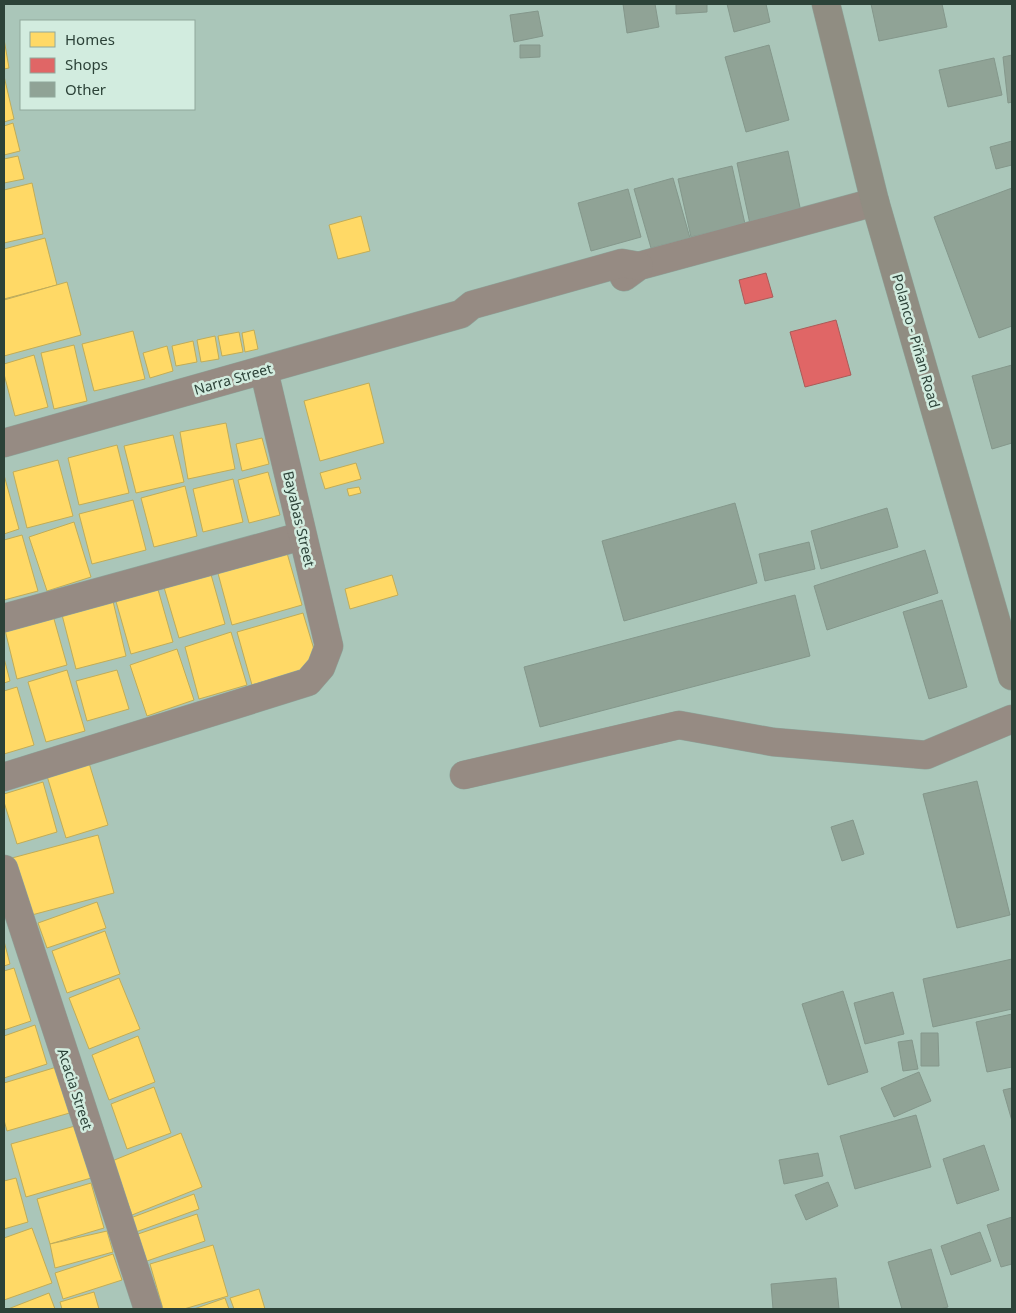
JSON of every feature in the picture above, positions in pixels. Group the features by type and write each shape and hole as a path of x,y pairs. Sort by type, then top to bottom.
{"main road":[{"name":"Polanco - Piñan Road","path":"826,4 876,202 1012,676"}],"street":[{"name":"Narra Street","path":"4,443 461,314 472,305 622,263 639,266 876,202"},
{"name":"Bayabas Street","path":"4,777 308,682 322,667 329,646 264,371"},
{"path":"4,618 302,536"},
{"path":"464,775 679,725 773,742 926,755 1012,720"},
{"name":"Acacia Street","path":"4,869 148,1309"}],"building: Homes":[{"path":"4,39 9,68 4,69"},
{"path":"4,76 14,119 4,122"},
{"path":"13,123 20,151 4,155 4,126"},
{"path":"18,156 24,179 4,183 4,159"},
{"path":"32,183 43,234 4,243 4,190"},
{"path":"361,216 370,251 338,259 329,225"},
{"path":"45,238 57,285 4,299 4,249"},
{"path":"67,282 81,335 4,356 4,300"},
{"path":"254,330 258,349 245,352 242,333"},
{"path":"133,331 145,379 94,391 82,344"},
{"path":"239,332 243,352 222,356 218,336"},
{"path":"215,336 219,359 201,362 197,340"},
{"path":"193,341 197,362 176,366 172,346"},
{"path":"74,345 87,401 54,409 41,353"},
{"path":"167,346 173,371 150,378 143,353"},
{"path":"34,355 48,407 15,416 4,374 4,364"},
{"path":"369,383 384,443 320,461 304,401"},
{"path":"226,423 235,469 188,479 180,432"},
{"path":"173,435 184,482 136,493 124,446"},
{"path":"262,438 269,464 242,471 236,444"},
{"path":"117,445 129,493 79,505 68,458"},
{"path":"58,460 73,516 27,528 13,472"},
{"path":"356,463 361,479 325,489 320,473"},
{"path":"268,472 280,515 249,523 238,480"},
{"path":"4,475 19,529 4,534"},
{"path":"233,479 243,522 203,532 193,489"},
{"path":"185,486 197,536 154,547 141,498"},
{"path":"359,487 361,493 349,496 347,489"},
{"path":"133,500 146,550 92,564 79,514"},
{"path":"74,522 91,577 47,591 29,537"},
{"path":"22,535 38,591 4,600 4,540"},
{"path":"285,546 302,605 232,625 216,566"},
{"path":"210,571 225,624 179,638 163,584"},
{"path":"392,575 398,595 350,609 345,589"},
{"path":"157,586 173,642 131,654 115,598"},
{"path":"112,597 126,656 76,669 61,611"},
{"path":"52,612 67,665 17,679 4,626"},
{"path":"303,613 319,666 252,685 237,632"},
{"path":"231,632 247,685 199,699 185,647"},
{"path":"177,649 194,700 147,716 130,665"},
{"path":"4,658 10,681 4,683"},
{"path":"67,670 85,731 46,742 28,682"},
{"path":"117,670 129,709 87,721 76,681"},
{"path":"17,687 34,745 4,754 4,691"},
{"path":"89,763 108,825 66,838 47,776"},
{"path":"43,782 57,832 17,844 4,802 4,794"},
{"path":"98,835 114,893 28,916 12,858"},
{"path":"97,902 106,928 47,948 38,923"},
{"path":"105,931 120,974 67,993 52,951"},
{"path":"4,941 10,964 4,966"},
{"path":"14,968 31,1021 4,1030 4,971"},
{"path":"119,978 140,1029 89,1049 69,998"},
{"path":"35,1025 47,1064 4,1078 4,1036"},
{"path":"138,1036 155,1082 109,1100 92,1055"},
{"path":"60,1066 73,1112 7,1131 4,1120 4,1083"},
{"path":"154,1087 171,1133 127,1149 111,1104"},
{"path":"75,1126 91,1178 26,1197 11,1144"},
{"path":"181,1133 202,1187 132,1215 112,1161"},
{"path":"16,1178 28,1222 4,1229 4,1181"},
{"path":"91,1183 104,1228 50,1244 37,1199"},
{"path":"194,1194 199,1209 133,1233 128,1219"},
{"path":"197,1214 205,1241 144,1262 135,1235"},
{"path":"32,1228 52,1283 4,1300 4,1238"},
{"path":"107,1231 113,1252 55,1268 50,1244"},
{"path":"213,1245 228,1296 184,1309 163,1309 150,1264"},
{"path":"113,1254 122,1280 63,1299 55,1273"},
{"path":"259,1289 265,1309 234,1309 230,1298"},
{"path":"94,1292 99,1309 62,1309 60,1302"},
{"path":"49,1293 55,1309 8,1309"},
{"path":"225,1298 229,1309 194,1309"}],"building: Shops":[{"path":"766,273 773,297 745,304 739,280"},
{"path":"836,320 851,375 805,387 790,332"}],"building: Other":[{"path":"623,4 655,4 659,27 627,33"},
{"path":"676,4 707,4 707,12 676,14"},
{"path":"727,4 766,4 770,22 734,32"},
{"path":"871,4 942,4 947,27 879,41"},
{"path":"538,11 543,36 514,42 510,15"},
{"path":"520,45 540,45 540,57 520,58"},
{"path":"769,45 789,120 746,132 725,57"},
{"path":"1012,55 1012,102 1008,103 1003,57"},
{"path":"994,58 1002,95 948,107 939,70"},
{"path":"1012,141 1012,165 996,169 990,147"},
{"path":"788,151 801,212 750,224 737,163"},
{"path":"732,166 745,224 691,237 678,179"},
{"path":"673,178 690,238 651,248 634,189"},
{"path":"1012,188 1012,326 979,338 934,217"},
{"path":"628,189 641,237 591,251 578,203"},
{"path":"1012,365 1012,443 992,449 972,376"},
{"path":"735,503 757,583 624,621 602,541"},
{"path":"887,508 898,547 821,569 811,531"},
{"path":"809,542 815,569 765,581 759,554"},
{"path":"925,550 938,593 827,630 814,586"},
{"path":"795,595 810,656 540,727 524,667"},
{"path":"942,600 967,687 929,699 903,612"},
{"path":"977,781 1010,915 957,928 923,794"},
{"path":"853,820 864,854 842,861 831,827"},
{"path":"1012,959 1012,1009 933,1027 923,979"},
{"path":"843,991 868,1072 828,1085 802,1004"},
{"path":"893,992 904,1034 865,1044 854,1003"},
{"path":"1012,1014 1012,1067 987,1072 976,1022"},
{"path":"921,1033 938,1033 939,1066 921,1066"},
{"path":"912,1040 918,1069 903,1071 898,1042"},
{"path":"919,1072 931,1101 894,1117 881,1088"},
{"path":"1012,1088 1012,1121 1003,1090"},
{"path":"916,1115 931,1167 855,1189 840,1136"},
{"path":"984,1145 999,1190 957,1204 943,1159"},
{"path":"818,1153 823,1176 784,1184 779,1160"},
{"path":"828,1182 838,1206 806,1220 795,1195"},
{"path":"1012,1217 1012,1264 1001,1267 987,1225"},
{"path":"980,1232 991,1261 951,1275 941,1246"},
{"path":"931,1249 948,1307 940,1309 902,1309 888,1262"},
{"path":"836,1278 839,1309 773,1309 771,1284"}]}
